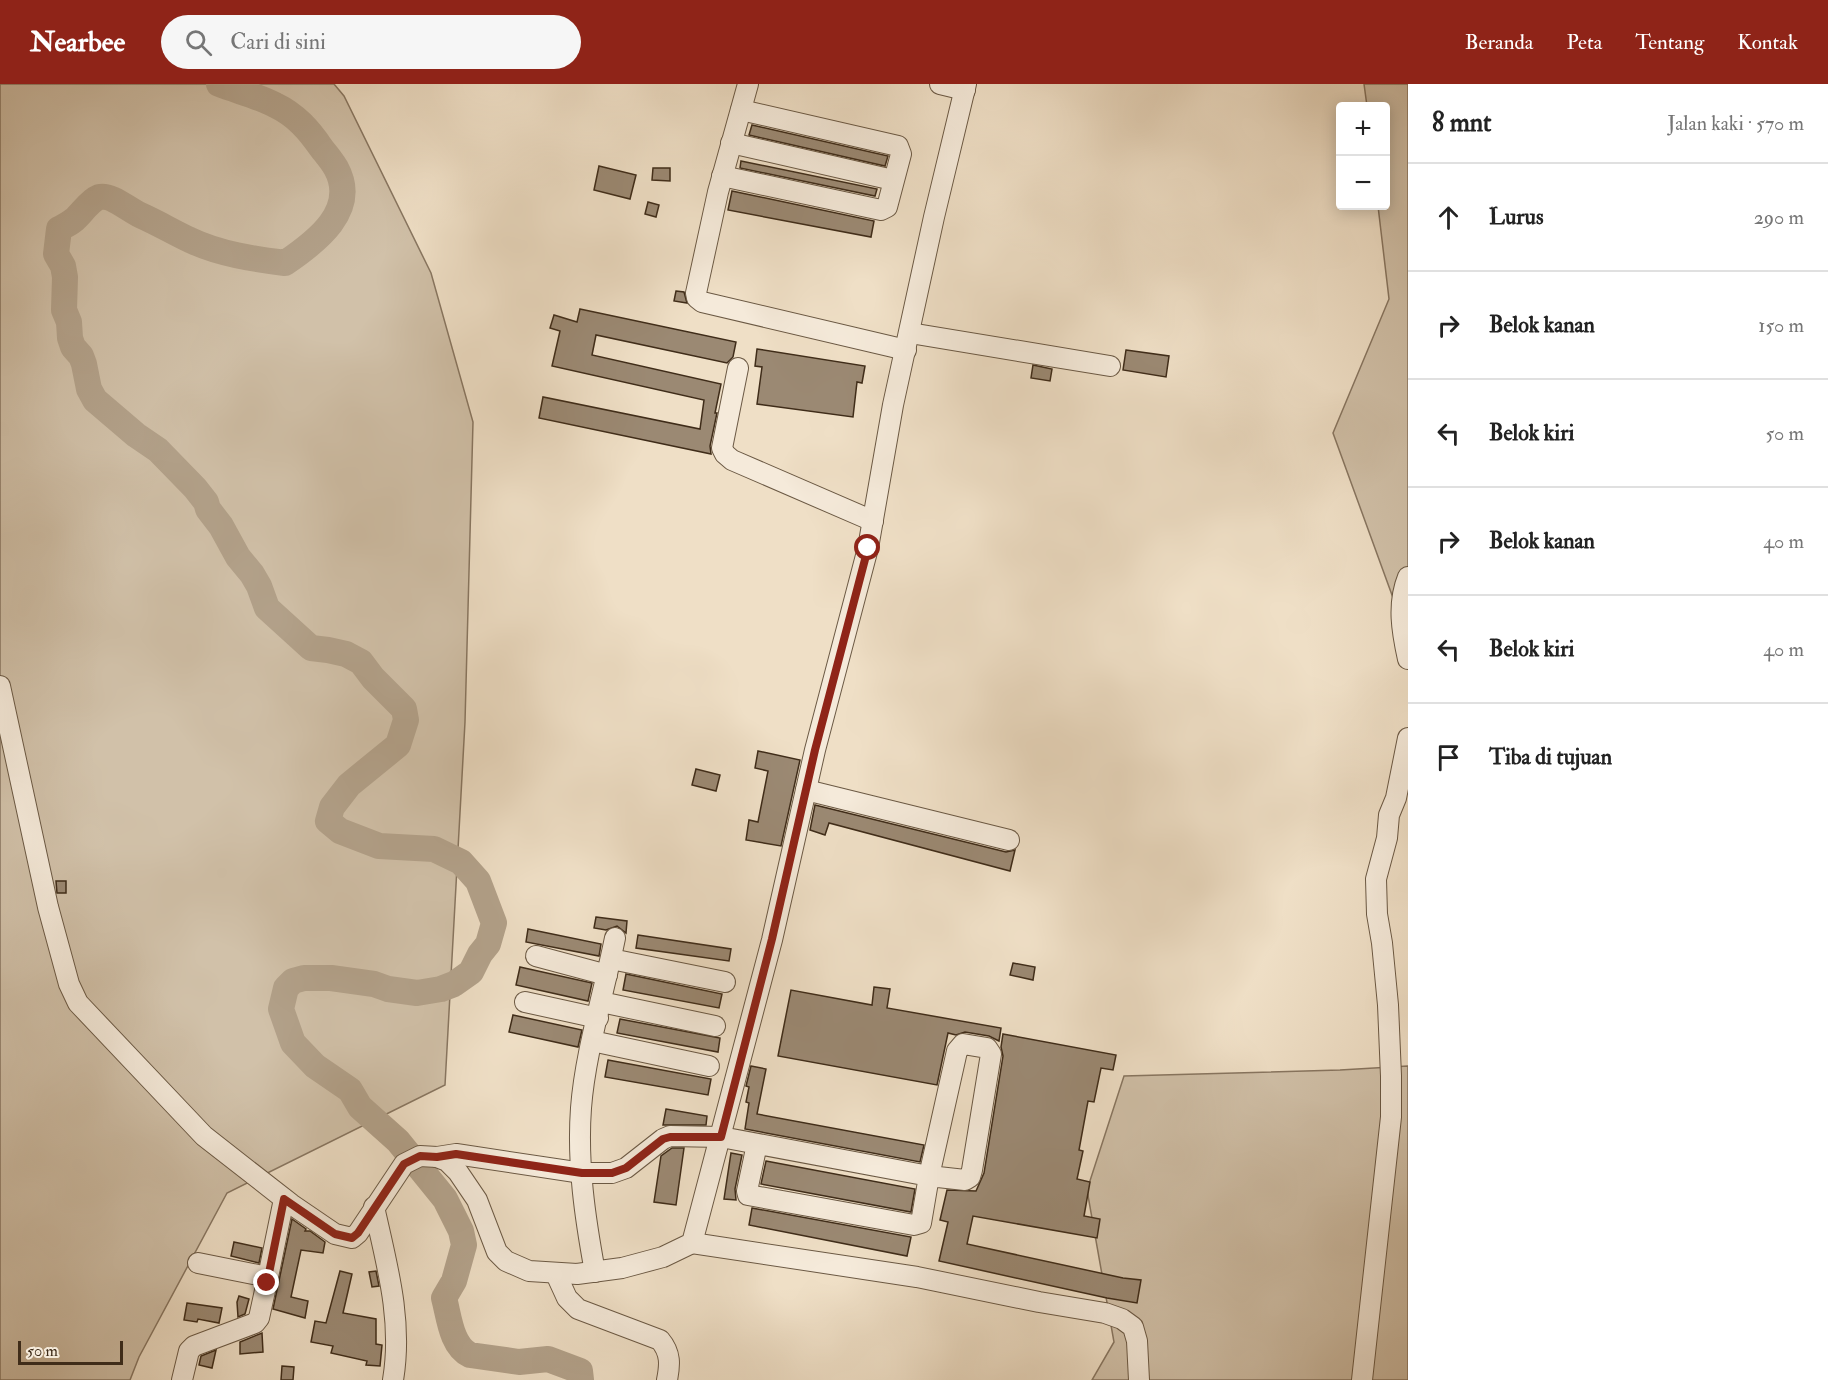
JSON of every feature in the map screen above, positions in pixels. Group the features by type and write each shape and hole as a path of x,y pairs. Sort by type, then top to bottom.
{"street":[{"path":"748,84 722,176 696,294 702,302 908,341 1110,366"},
{"path":"692,1243 772,939 806,790 873,521 893,405 934,217 966,87 940,84"},
{"path":"722,176 881,210 887,207 901,154 898,146 741,110"},
{"path":"731,143 893,180"},
{"path":"738,368 722,448 725,454 732,460 873,521"},
{"path":"1408,577 1402,596 1402,633 1408,659"},
{"path":"0,686 48,907 69,984 78,1003 204,1136 284,1199 335,1234 352,1238 358,1233 374,1207 420,1159 456,1154 582,1173 612,1173 626,1168 657,1143 670,1137 721,1137 929,1176 965,1180 970,1177 991,1054 987,1048 963,1044 957,1051 929,1176 921,1223 914,1225 748,1196 747,1191 757,1144"},
{"path":"1362,1380 1391,1117 1388,1005 1377,914 1376,879 1408,738"},
{"path":"806,790 1009,840"},
{"path":"595,1272 587,1229 582,1173 581,1107 592,1041 615,938"},
{"path":"536,956 725,982"},
{"path":"525,1002 715,1026"},
{"path":"592,1041 710,1066"},
{"path":"420,1159 447,1161 458,1172 477,1200 497,1252 506,1261 529,1271 556,1274 622,1268 663,1257 692,1243 917,1277 1122,1318 1133,1327 1137,1341 1139,1380"},
{"path":"182,1380 189,1351 194,1346 255,1323 259,1318 284,1199"},
{"path":"374,1207 390,1278 397,1326 397,1357 393,1380"},
{"path":"198,1263 268,1277"},
{"path":"556,1274 567,1298 578,1309 660,1340 670,1357 667,1380"}],"shaded area":[{"path":"0,84 334,84 344,96 431,273 473,422 465,722 445,1085 227,1193 139,1357 130,1380 0,1380"},
{"path":"1364,84 1408,84 1408,639 1333,433 1389,299 1378,210 1390,210 1390,102 1366,102"},
{"path":"1408,1066 1408,1380 1092,1380 1114,1342 1087,1190 1124,1076"}],"building":[{"path":"752,125 888,156 885,166 749,135"},
{"path":"741,161 877,189 875,196 740,168"},
{"path":"599,166 636,175 630,199 594,190"},
{"path":"653,168 670,168 670,181 652,180"},
{"path":"732,191 874,221 871,237 728,210"},
{"path":"648,202 659,205 656,217 645,214"},
{"path":"676,291 684,292 687,303 674,301"},
{"path":"580,309 736,342 733,357 727,363 596,335 592,355 721,384 710,446 711,454 539,418 543,397 700,429 704,400 552,366 560,331 550,328 554,315 577,322"},
{"path":"757,349 865,366 862,383 857,382 853,417 757,404 762,367 755,366"},
{"path":"1126,350 1169,356 1166,377 1123,370"},
{"path":"1033,365 1052,369 1050,381 1031,378"},
{"path":"758,751 800,760 781,846 746,840 749,820 758,822 768,771 755,768"},
{"path":"696,769 720,775 716,791 692,785"},
{"path":"815,805 1006,852 1015,850 1010,871 829,823 825,835 810,830"},
{"path":"56,881 66,881 66,893 57,893"},
{"path":"596,917 627,921 626,933 617,926 606,930 594,928"},
{"path":"528,929 601,944 599,956 526,942"},
{"path":"638,935 731,949 729,961 636,948"},
{"path":"1013,963 1035,967 1033,980 1010,975"},
{"path":"520,967 592,983 588,1001 516,985"},
{"path":"626,974 722,994 719,1008 623,990"},
{"path":"874,987 890,989 887,1008 1001,1028 999,1041 989,1036 965,1032 956,1035 948,1033 937,1085 778,1056 791,990 872,1005"},
{"path":"513,1015 582,1030 578,1047 509,1032"},
{"path":"620,1019 720,1038 718,1052 617,1033"},
{"path":"1003,1034 1116,1055 1113,1070 1101,1068 1094,1102 1088,1101 1079,1150 1083,1151 1077,1179 1090,1182 1084,1216 1100,1219 1097,1238 973,1216 967,1244 1141,1280 1137,1303 939,1261 948,1222 940,1220 947,1190 976,1191 984,1173 1003,1056 1001,1047"},
{"path":"608,1060 711,1079 708,1095 605,1077"},
{"path":"751,1066 766,1069 757,1114 924,1145 920,1162 745,1129 749,1103 746,1102 749,1087 746,1086"},
{"path":"666,1109 707,1116 706,1125 663,1125"},
{"path":"672,1148 684,1148 676,1205 654,1202 661,1156"},
{"path":"731,1153 742,1155 735,1189 736,1200 724,1199"},
{"path":"766,1161 915,1189 911,1212 761,1184"},
{"path":"752,1208 911,1237 907,1256 749,1225"},
{"path":"292,1219 306,1229 305,1231 310,1231 325,1242 323,1253 301,1250 291,1297 308,1301 305,1318 273,1309"},
{"path":"234,1242 262,1248 259,1263 231,1256"},
{"path":"340,1271 352,1274 343,1313 376,1319 376,1344 382,1345 380,1366 366,1365 367,1361 331,1353 333,1346 311,1342 315,1321 326,1323"},
{"path":"376,1271 379,1286 372,1287 369,1272"},
{"path":"239,1296 249,1299 245,1314 238,1317 237,1302"},
{"path":"187,1303 222,1308 219,1323 198,1319 197,1322 184,1320"},
{"path":"262,1333 263,1352 240,1354 240,1342"},
{"path":"216,1350 212,1368 199,1365 201,1356"},
{"path":"282,1366 294,1367 293,1380 281,1380"}],"waterway":[{"path":"219,84 275,105 296,118 307,129 336,168 342,183 342,198 331,223 321,235 285,263 237,255 201,245 114,200 99,197 59,229 56,254 63,266 65,277 64,310 69,322 70,338 73,347 81,356 89,389 95,400 136,435 158,450 195,488 221,526 238,557 252,574 267,608 311,648 346,654 361,662 373,678 404,709 406,720 398,745 349,785 332,807 328,821 340,831 379,846 434,849 461,862 478,881 494,923 488,944 471,972 454,984 441,989 417,993 331,978 304,978 293,981 286,988 281,1009 293,1043 315,1066 350,1090 360,1107 398,1141 445,1199 461,1231 464,1245 454,1281 444,1298 452,1330 459,1345 470,1355 519,1362 548,1359 580,1371 581,1380"}],"route":[{"path":"267,1283 284,1199 335,1234 352,1238 358,1233 404,1164 420,1156 437,1157 456,1154 582,1173 612,1173 626,1168 663,1139 721,1137 772,939 815,750 868,548"}]}
